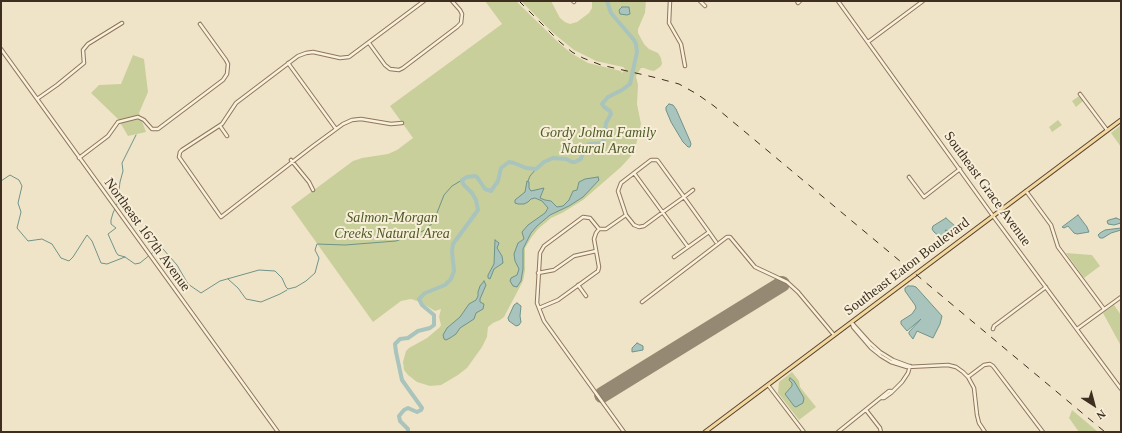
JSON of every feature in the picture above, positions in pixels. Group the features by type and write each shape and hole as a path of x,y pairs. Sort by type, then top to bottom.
{"main road":[{"name":"Southeast Eaton Boulevard","path":"705,432 1121,120"}],"street":[{"path":"402,123 390,124 358,119 347,122 291,161 266,183 221,217 179,158 182,150 220,126 225,121 236,103 298,56 306,52 313,52 346,58 369,43 424,1"},
{"path":"369,43 390,69 399,70 403,68 457,28 462,14 452,1"},
{"path":"670,1 668,23 681,44 685,66"},
{"path":"700,1 705,6"},
{"name":"Southeast Grace Avenue","path":"838,1 993,216 1121,389"},
{"path":"868,42 923,1"},
{"path":"37,99 84,63 83,50 88,44 122,23"},
{"path":"80,158 108,136 115,124 138,117 142,118 152,129 158,129 226,77 228,64 200,24"},
{"name":"Northeast 167th Avenue","path":"1,49 278,432"},
{"path":"288,63 336,129"},
{"path":"1080,94 1107,130"},
{"path":"220,126 227,136"},
{"path":"693,190 684,197 644,226 639,227 634,224 626,214 618,192 618,187 651,160 655,160 684,197 716,242"},
{"path":"291,161 309,182 313,190"},
{"path":"909,177 924,197 960,169"},
{"path":"634,173 688,247"},
{"path":"263,180 266,183"},
{"path":"1026,191 1051,225 1058,247 1104,309"},
{"path":"599,229 606,229 626,214"},
{"path":"599,229 590,218 582,218 542,247 538,272 537,303 544,321 624,432"},
{"path":"539,308 558,300 599,269 594,238 599,229"},
{"path":"674,257 709,232"},
{"path":"642,302 730,237 755,267 786,282 798,292 834,335"},
{"path":"538,272 554,270 562,266 574,256 596,251"},
{"path":"578,285 586,296"},
{"path":"993,329 994,326 1046,287"},
{"path":"1077,329 1121,296"},
{"path":"852,323 853,327 866,343 878,354 894,363 905,366 948,365 959,369 973,384 976,412 985,432"},
{"path":"968,377 984,365 990,364 995,367 1043,432"},
{"path":"838,432 889,391 891,391 904,379 910,366"},
{"path":"768,385 804,432"},
{"path":"866,410 880,428 881,432"}],"green space":[{"name":"Salmon-Morgan Creeks Natural Area","path":"485,1 516,1 571,53 588,63 621,71 622,73 625,69 623,67 596,61 574,50 552,32 521,1 551,1 560,18 570,24 577,22 589,13 592,8 592,1 646,1 645,13 638,29 638,33 644,44 649,49 658,53 662,64 654,71 641,68 636,76 638,85 637,104 641,124 636,145 631,156 621,167 583,200 551,218 538,229 525,248 525,271 523,281 504,317 488,327 487,337 482,347 467,368 441,385 430,386 417,382 408,375 404,370 403,362 406,351 409,348 427,338 440,327 439,317 441,309 435,311 420,302 411,299 401,301 373,322 291,207 353,161 388,154 397,150 413,138 390,106 502,24"},
{"path":"133,55 144,59 148,92 139,113 146,132 128,136 118,119 91,93 99,85 121,84"},
{"path":"1079,96 1083,101 1076,107 1072,101"},
{"path":"1058,120 1062,125 1052,132 1049,127"},
{"path":"1121,125 1121,147 1111,133"},
{"path":"1066,253 1092,255 1100,266 1084,278"},
{"path":"1114,305 1121,315 1121,346 1103,313"},
{"path":"792,372 799,381 800,387 816,407 799,420 778,393 779,382"},
{"path":"1072,410 1098,432 1079,432 1069,418"}],"water":[{"path":"622,7 629,7 630,14 620,14 619,10"},
{"path":"669,104 673,105 676,109 690,141 690,147 683,142 671,122 666,110 666,107"},
{"path":"598,177 599,180 583,197 550,215 531,233 523,249 523,269 521,281 517,287 513,286 510,281 511,278 517,275 519,269 515,261 514,254 518,243 524,239 522,232 528,225 545,213 548,208 542,201 535,198 524,204 515,203 515,200 525,192 527,181 529,182 529,188 531,191 544,188 540,198 551,201 557,207 563,206 569,200 573,191 577,190 579,182 585,179"},
{"path":"1078,215 1089,232 1077,234 1074,233 1068,226 1064,228 1062,227"},
{"path":"946,218 956,227 956,230 955,232 945,230 948,237 942,242 939,236 932,229 933,226"},
{"path":"1116,218 1121,220 1121,223 1114,225 1108,224 1107,221"},
{"path":"1121,228 1121,230 1111,233 1103,238 1100,238 1098,235 1105,230"},
{"path":"495,240 499,243 497,248 502,256 503,263 494,269 490,279 488,278 488,275 494,264"},
{"path":"484,281 486,285 480,299 480,302 484,304 483,309 476,313 474,319 460,328 456,334 446,340 444,339 443,335 447,328 460,317 469,304 476,300 480,286"},
{"path":"908,286 916,287 942,316 933,338 917,331 913,339 909,334 909,332 921,319 907,331 901,324 901,321 912,314 916,308 905,291 905,288"},
{"path":"517,303 521,306 521,322 516,326 509,321 508,318 514,305"},
{"path":"637,343 643,346 643,350 632,352 632,348"},
{"path":"790,378 794,381 804,398 803,403 796,407 785,394 792,386 792,383 789,380"}],"waterway":[{"path":"408,432 408,429 400,421 399,416 408,408 417,412 422,408 402,380 395,344 400,339 408,338 418,331 430,328 434,325 434,315 422,305 419,299 425,293 445,285 451,279 454,271 452,251 453,244 478,210 476,200 472,193 463,184 462,180 467,177 475,176 485,189 491,191 498,181 501,168 509,162 526,168 536,169 544,162 553,158 566,159 575,162 581,159 584,149 589,144 603,143 606,123 611,114 610,111 602,104 608,97 630,84 637,52 634,40 611,13 607,1"},
{"path":"125,257 118,255 108,234 116,228 111,224 111,220 121,195 119,190 123,171 122,163 136,135"},
{"path":"528,181 536,169"},
{"path":"1,181 10,175 19,180 22,186 18,203 21,212 17,228 28,241 42,239 52,244 61,258 69,261 87,235 92,241 101,263 107,264 125,257 135,264 140,263 157,249 163,249 177,265 188,284 201,293 220,281 259,270 275,271 282,278 288,289 296,287 315,273 319,258 315,250 317,244 345,245 396,241 423,231 433,223 444,195 452,186 462,180"},
{"path":"228,279 238,288 246,299 261,302 287,290"}],"runway":[{"path":"602,395 782,284"}],"railway":[{"path":"519,1 560,42 572,52 583,58 601,65 679,84 714,106 1105,432"}],"park label":[{"name":"Gordy Jolma Family Natural Area","path":"598,142"}]}
